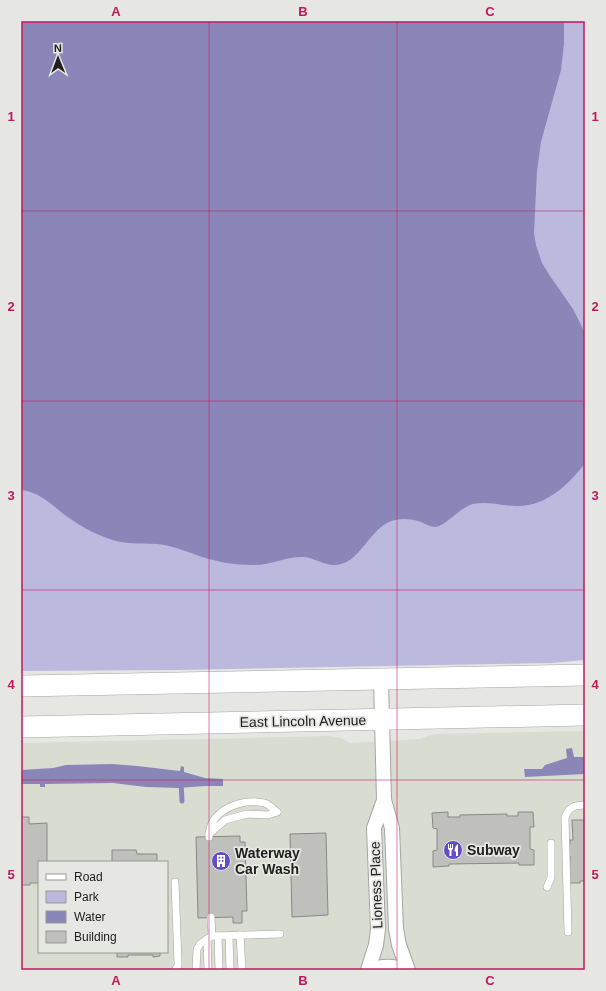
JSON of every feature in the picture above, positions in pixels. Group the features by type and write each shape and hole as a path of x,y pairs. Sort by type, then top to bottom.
{"main road":[{"path":"21,686 585,674"},
{"name":"East Lincoln Avenue","path":"21,727 585,715"}],"street":[{"name":"Lioness Place","path":"381,679 384,800 392,828 396,929 399,945 408,970"},
{"name":"Lioness Place","path":"369,970 376,945 378,929 374,828 384,800"},
{"path":"369,970 388,966 408,970"}],"lane":[{"path":"265,803 277,812 268,814 247,814 225,820 209,835 213,822 222,812 232,805 265,803"},
{"path":"568,932 565,818 568,810 574,806 585,805"},
{"path":"547,887 551,878 551,843"},
{"path":"175,882 178,966 175,970"},
{"path":"211,918 212,937 219,970"},
{"path":"196,970 197,949 200,944 212,937 280,934"},
{"path":"240,935 242,970"},
{"path":"228,936 230,970"},
{"path":"208,970 212,937"}],"shaded area":[{"path":"585,731 585,970 21,970 21,743 328,736 341,738 350,743 420,739 435,734"}],"green space":[{"path":"21,21 585,21 585,660 552,663 179,670 21,671"}],"water":[{"path":"21,21 564,21 564,44 561,70 541,142 537,171 534,233 542,263 573,309 585,333 585,463 579,471 564,487 537,503 516,506 484,503 473,504 463,509 440,526 436,527 412,520 399,519 391,521 381,527 353,557 341,564 336,565 326,564 304,557 291,558 259,565 233,564 208,559 178,548 163,545 120,542 106,538 85,528 66,516 40,496 21,490"},
{"path":"572,748 574,757 585,757 585,774 525,777 524,769 542,769 545,765 567,758 566,749"},
{"path":"112,764 180,771 181,766 184,767 184,772 205,778 223,779 223,786 178,788 146,787 113,783 45,784 45,787 40,787 40,784 21,784 21,770 53,768 66,765"}],"building":[{"path":"448,812 448,817 460,817 460,815 507,814 507,816 518,816 518,812 533,812 534,827 530,827 530,849 534,850 534,865 519,865 519,863 449,864 449,866 433,867 433,851 437,850 437,829 433,828 432,813"},
{"path":"21,817 29,817 29,824 47,823 47,861 38,861 38,883 21,885"},
{"path":"572,820 585,820 585,881 580,881 580,883 569,883 570,856 568,857 568,844 570,844 570,840 573,840"},
{"path":"326,833 328,915 292,917 290,834"},
{"name":"Waterway Car Wash","path":"240,836 240,842 245,842 247,911 242,911 242,923 233,923 233,917 198,918 196,837"},
{"path":"112,850 136,850 137,854 157,854 157,861 112,861"},
{"path":"117,953 160,953 160,956 153,957 153,955 128,955 128,957 117,957"}],"waterway":[{"path":"181,782 182,801"}],"place":[{"name":"Subway","path":"453,850"},
{"name":"Waterway Car Wash","path":"221,861"}]}
